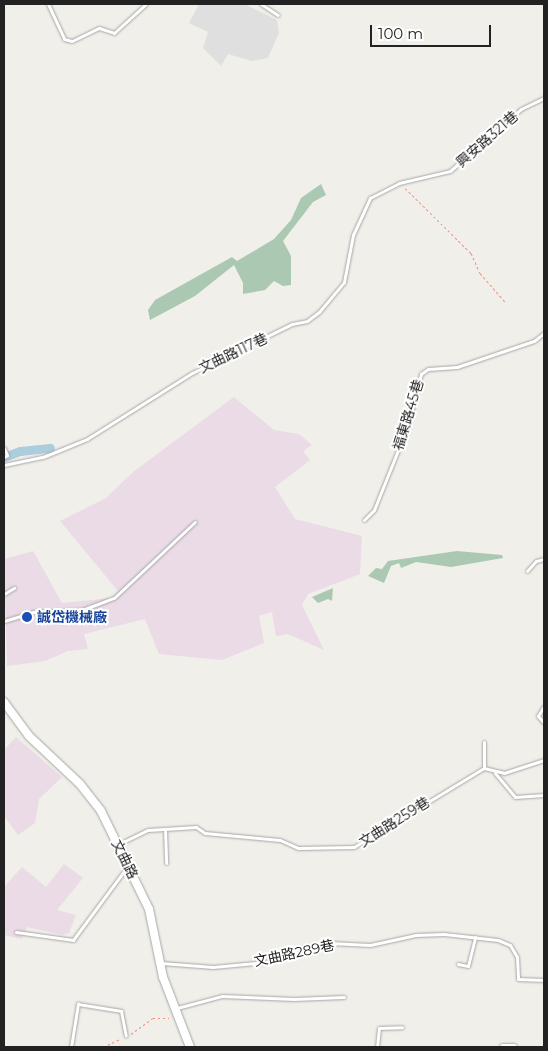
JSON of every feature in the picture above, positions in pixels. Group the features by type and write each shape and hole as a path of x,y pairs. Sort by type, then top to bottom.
{"street":[{"name":"文曲路","path":"4,702 30,736 80,784 102,811 149,909 174,1009 190,1047"},
{"path":"503,1047 514,1047"}],"lane":[{"path":"48,4 64,39 72,41 99,28 114,33 146,4"},
{"path":"261,4 278,15"},
{"name":"興安路321巷","path":"399,182 450,170 521,110 544,98"},
{"name":"文曲路117巷","path":"4,466 43,457 87,439 192,373 319,312 344,282 353,235 370,198 399,182"},
{"name":"福東路45巷","path":"364,520 374,510 405,434 421,374 428,369 457,367 534,341 544,333"},
{"path":"4,448 7,455 4,457"},
{"path":"4,621 33,612 82,610 114,598 195,522"},
{"path":"527,571 536,561 544,559"},
{"path":"4,594 14,588"},
{"path":"544,706 538,716 544,723"},
{"path":"484,742 484,768 495,773 515,797 544,795"},
{"path":"495,773 544,760"},
{"name":"文曲路259巷","path":"119,844 148,830 196,827 205,833 280,840 298,848 354,846 484,768"},
{"path":"164,829 166,863"},
{"path":"16,932 73,940 129,865"},
{"name":"文曲路289巷","path":"161,963 213,967 266,962 299,949 330,943 370,945 416,934 498,940 515,948 518,979 544,980"},
{"path":"458,964 468,966 475,937"},
{"path":"174,1009 222,996 294,1000 344,997"},
{"path":"71,1047 78,1004 120,1011 126,1036"},
{"path":"377,1047 379,1028 402,1027"}],"path":[{"path":"399,182 471,253 480,273 505,302"},
{"path":"103,1047 126,1036 153,1018 178,1018"},
{"path":"46,1047 71,1047"}],"shaded area":[{"path":"199,4 244,4 277,20 279,33 268,58 252,61 228,54 221,66 203,48 208,32 189,23"},
{"path":"234,397 274,430 299,434 312,445 303,451 310,460 275,487 295,519 362,536 360,574 308,594 302,605 324,650 288,634 276,636 272,612 259,616 264,643 222,660 159,654 145,619 84,634 88,649 68,651 45,661 7,666 4,559 33,551 62,603 111,598 118,591 60,521 106,498 133,472"},
{"path":"16,737 62,777 39,799 35,823 18,835 4,816 4,750"},
{"path":"64,864 83,878 57,910 76,915 69,933 62,935 27,927 22,939 4,935 4,887 22,867 46,887"}],"green space":[{"path":"321,184 326,195 313,202 283,241 291,256 291,285 283,286 274,281 265,290 243,294 243,283 234,265 195,296 150,320 148,310 155,300 232,257 237,261 274,239 291,220 301,198"},
{"path":"457,551 502,555 503,558 451,567 416,562 401,568 399,563 391,566 384,583 368,576 376,568 382,569 388,561"},
{"path":"333,588 332,601 328,599 318,603 312,597"}],"waterway":[{"path":"4,457 20,451 50,448"}],"place":[{"name":"誠岱機械廠","path":"27,617"}]}
